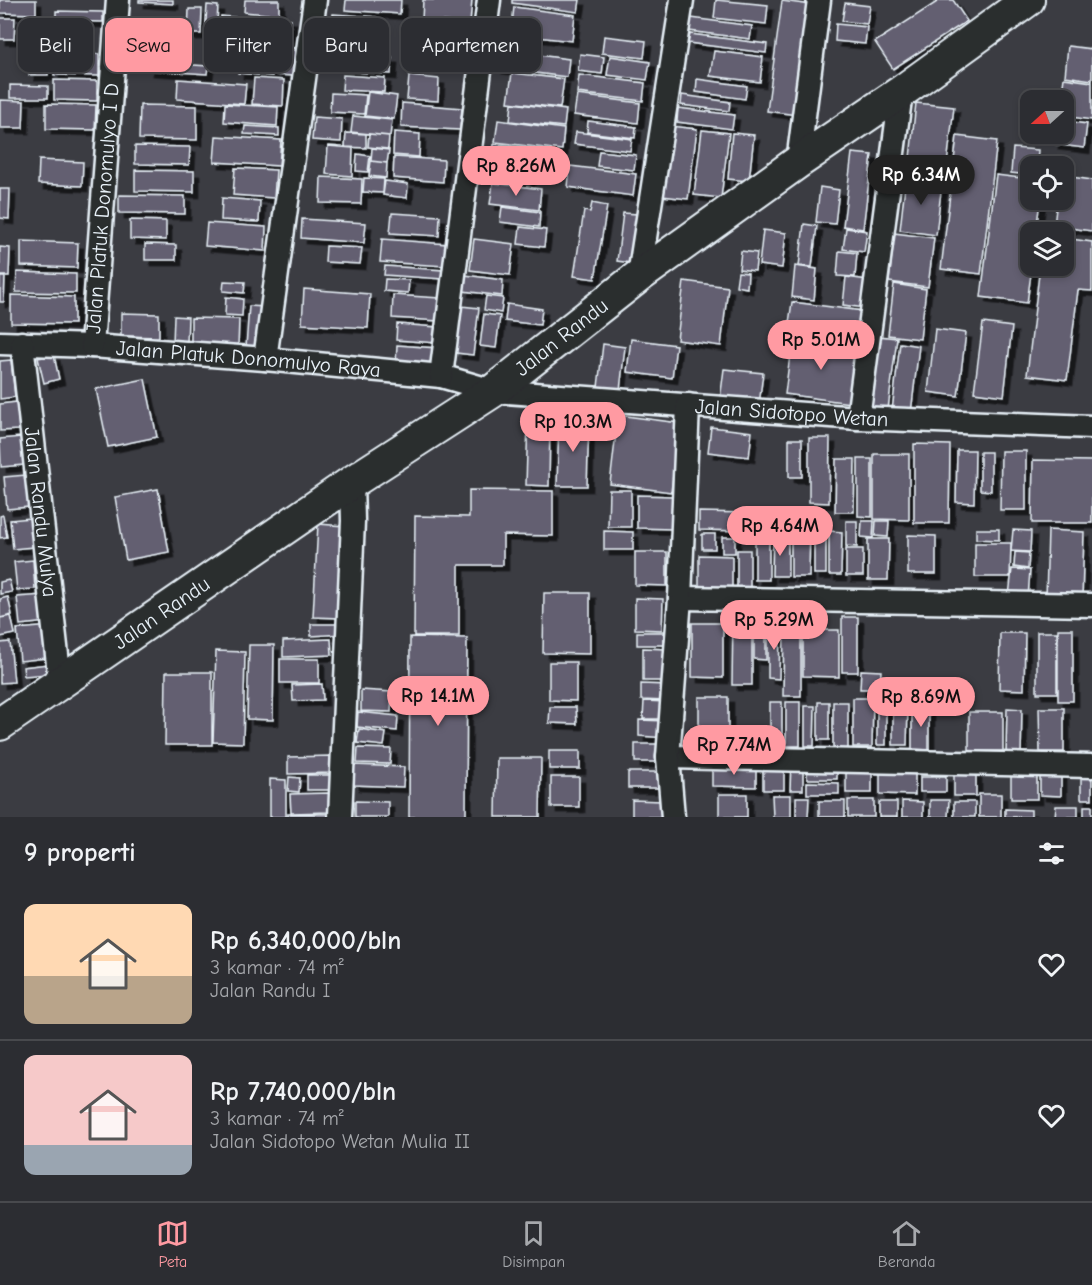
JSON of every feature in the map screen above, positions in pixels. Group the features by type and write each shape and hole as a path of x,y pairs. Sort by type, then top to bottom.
{"street":[{"name":"Jalan Platuk Donomulyo I D","path":"92,346 118,0"},
{"path":"266,359 315,0"},
{"path":"441,376 489,0"},
{"path":"639,276 682,0"},
{"path":"798,162 819,0"},
{"name":"Jalan Randu","path":"0,724 352,482 493,390 639,276 1028,0"},
{"path":"858,418 901,92"},
{"name":"Jalan Platuk Donomulyo Raya","path":"11,343 92,346 266,359 441,376 493,390"},
{"name":"Jalan Randu Mulya","path":"11,343 60,681"},
{"name":"Jalan Sidotopo Wetan","path":"493,390 858,418 1092,428"},
{"path":"673,817 668,757 680,597 688,405"},
{"path":"339,817 353,521 352,482"},
{"path":"680,597 1092,605"},
{"path":"668,757 1092,766"}],"building":[{"path":"0,0 36,0 36,14 0,13"},
{"path":"139,0 173,0 173,4 139,2"},
{"path":"245,0 279,0 279,15 244,12"},
{"path":"346,0 401,0 400,14 345,10"},
{"path":"423,0 472,0 470,18 422,18"},
{"path":"512,0 580,0 578,12 512,3"},
{"path":"716,0 768,5 766,24 714,18"},
{"path":"940,0 953,0 967,21 893,69 875,42"},
{"path":"782,1 812,5 797,115 767,111"},
{"path":"845,3 870,6 867,24 842,21"},
{"path":"207,5 218,6 217,18 206,18"},
{"path":"514,7 575,15 572,41 541,37 541,18 513,18"},
{"path":"189,9 202,9 201,34 192,34 192,18 189,18"},
{"path":"56,11 103,12 103,22 93,22 93,18 56,18"},
{"path":"333,14 376,17 376,18 333,18"},
{"path":"0,18 15,18 14,39 0,39"},
{"path":"691,18 752,26 750,39 689,31"},
{"path":"836,24 867,27 865,44 835,41"},
{"path":"690,34 767,44 766,53 688,43"},
{"path":"604,36 646,41 644,58 602,53"},
{"path":"1068,46 1092,49 1092,80 1065,76"},
{"path":"292,48 296,48 294,76 276,75 276,72 292,72"},
{"path":"714,51 763,57 760,82 710,76"},
{"path":"93,54 99,54 99,76 54,75 54,72 93,72"},
{"path":"580,54 604,57 602,74 578,71"},
{"path":"541,55 569,59 567,77 528,72 541,72"},
{"path":"610,56 650,62 647,80 607,75"},
{"path":"389,58 392,58 391,74 356,72 389,72"},
{"path":"192,65 204,66 204,72 207,72 207,74 178,72 192,72"},
{"path":"29,72 48,72 48,75 29,75"},
{"path":"238,72 272,72 272,76"},
{"path":"512,73 564,79 560,108 508,102"},
{"path":"343,75 385,78 384,92 342,90"},
{"path":"579,75 645,83 643,101 577,93"},
{"path":"409,76 439,79 438,101 407,99"},
{"path":"254,78 284,80 283,106 252,104"},
{"path":"1064,78 1092,82 1092,120 1074,117 1074,90 1062,90"},
{"path":"178,79 246,84 244,104 177,99"},
{"path":"697,79 747,86 745,99 696,92"},
{"path":"54,80 97,81 97,101 54,100"},
{"path":"10,85 48,86 48,98 10,98"},
{"path":"368,92 397,96 394,119 365,116"},
{"path":"331,93 366,95 364,114 330,112"},
{"path":"577,95 640,103 638,123 574,115"},
{"path":"682,95 730,102 729,111 681,105"},
{"path":"0,100 24,101 23,128 0,128"},
{"path":"402,103 462,108 460,130 401,127"},
{"path":"512,103 566,110 564,127 510,121"},
{"path":"916,103 954,107 946,172 909,167"},
{"path":"46,104 96,105 95,130 46,129"},
{"path":"225,104 278,107 277,126 224,122"},
{"path":"140,105 197,106 197,140 139,139"},
{"path":"678,108 734,115 732,129 677,122"},
{"path":"353,116 392,120 390,136 351,132"},
{"path":"314,117 342,119 341,142 312,140"},
{"path":"498,120 564,129 562,150 495,142"},
{"path":"588,121 636,127 635,138 587,132"},
{"path":"1074,122 1087,124 1084,148 1053,144 1074,144"},
{"path":"245,126 279,128 279,136 244,134"},
{"path":"670,126 697,129 688,199 662,196"},
{"path":"702,130 729,133 721,198 694,195"},
{"path":"394,132 420,134 419,157 393,155"},
{"path":"576,132 632,139 630,151 574,144"},
{"path":"346,133 366,134 366,148 345,147"},
{"path":"732,133 754,135 749,181 728,179"},
{"path":"369,134 389,136 388,149 368,147"},
{"path":"216,136 281,140 279,166 214,162"},
{"path":"957,136 997,141 981,274 941,269"},
{"path":"494,144 551,151 548,173 492,166"},
{"path":"135,146 190,147 189,165 135,164"},
{"path":"328,146 353,148 352,176 326,174"},
{"path":"372,148 389,150 387,163 371,161"},
{"path":"1013,148 1038,150 1038,156 1020,156 1020,174 1011,173"},
{"path":"599,151 636,155 634,170 597,166"},
{"path":"852,153 872,155 863,229 843,226"},
{"path":"357,154 370,156 368,172 356,171"},
{"path":"394,157 444,160 443,182 393,178"},
{"path":"39,160 83,162 82,186 38,184"},
{"path":"371,161 387,163 386,178 369,176"},
{"path":"570,166 636,174 633,196 568,187"},
{"path":"235,168 276,170 274,198 233,195"},
{"path":"135,170 194,171 194,192 135,191"},
{"path":"500,170 530,174 529,184 498,181"},
{"path":"996,175 1020,178 1020,210 1039,210 1037,222 1020,222 1020,276 1031,276 1027,303 981,297"},
{"path":"321,177 362,179 361,204 320,203"},
{"path":"906,177 942,182 936,235 900,230"},
{"path":"1074,177 1092,180 1092,231 1074,229 1074,222 1054,222 1056,210 1074,210"},
{"path":"364,178 384,179 383,193 363,192"},
{"path":"385,181 408,184 407,198 383,195"},
{"path":"493,183 541,189 539,210 490,204"},
{"path":"820,187 839,190 835,224 816,222"},
{"path":"0,189 10,189 9,219 0,218"},
{"path":"119,195 185,196 185,214 119,213"},
{"path":"222,198 260,201 259,222 221,220"},
{"path":"592,203 607,206 595,279 574,276 584,211 590,212"},
{"path":"502,207 540,212 539,227 500,222"},
{"path":"392,213 440,216 439,236 390,233"},
{"path":"623,213 637,214 631,263 617,261"},
{"path":"302,219 366,223 364,243 301,238"},
{"path":"130,220 166,221 166,240 130,239"},
{"path":"207,223 266,227 265,251 205,246"},
{"path":"804,224 817,226 812,267 799,266"},
{"path":"520,227 546,230 544,247 518,244"},
{"path":"846,228 867,231 864,252 843,249"},
{"path":"763,230 786,233 782,268 759,265"},
{"path":"894,233 934,238 928,287 889,282"},
{"path":"382,239 447,244 446,266 380,262"},
{"path":"474,239 514,244 510,275 470,270"},
{"path":"1074,239 1092,242 1092,291 1078,290 1067,380 1027,375 1039,276 1074,276"},
{"path":"21,241 78,243 77,268 21,266"},
{"path":"145,244 176,245 176,260 145,260"},
{"path":"326,246 362,248 360,264 325,262"},
{"path":"0,247 10,248 9,276 0,276"},
{"path":"741,251 757,253 755,271 739,269"},
{"path":"839,251 857,253 855,277 837,276"},
{"path":"385,266 443,270 443,279 384,275"},
{"path":"795,266 817,269 814,300 792,297"},
{"path":"17,272 76,274 76,293 16,292"},
{"path":"738,272 748,273 747,288 736,286"},
{"path":"465,275 503,280 502,296 463,291"},
{"path":"0,277 5,277 4,302 0,302"},
{"path":"846,277 868,280 865,308 843,305"},
{"path":"385,279 409,280 408,293 384,291"},
{"path":"224,281 245,282 244,293 223,291"},
{"path":"684,281 728,287 721,346 677,340"},
{"path":"894,284 926,289 920,339 888,335"},
{"path":"304,289 370,294 368,328 302,324"},
{"path":"11,295 74,297 74,324 11,323"},
{"path":"393,295 440,298 439,321 392,318"},
{"path":"486,296 503,298 501,313 484,310"},
{"path":"226,297 243,299 242,316 225,315"},
{"path":"792,302 863,311 860,333 789,323"},
{"path":"507,304 542,309 540,325 505,321"},
{"path":"249,306 265,307 263,348 246,347"},
{"path":"461,306 479,308 473,355 456,353"},
{"path":"121,313 159,314 159,337 121,336"},
{"path":"484,314 500,316 496,348 480,346"},
{"path":"174,316 188,317 187,344 173,343"},
{"path":"191,318 239,319 238,347 191,346"},
{"path":"983,323 1012,327 1004,396 974,392"},
{"path":"397,324 437,327 437,343 396,340"},
{"path":"935,329 966,333 958,396 928,392"},
{"path":"878,336 897,338 888,409 869,407"},
{"path":"631,339 676,345 672,378 627,372"},
{"path":"792,339 857,347 850,403 785,394"},
{"path":"900,343 919,346 911,413 892,411"},
{"path":"603,344 625,347 620,390 598,387"},
{"path":"397,345 437,348 436,367 396,364"},
{"path":"54,355 59,379 44,383 38,358"},
{"path":"11,360 15,397 0,399 0,361"},
{"path":"724,369 763,373 759,405 720,400"},
{"path":"145,379 157,437 108,447 96,389"},
{"path":"17,402 19,430 0,431 0,404"},
{"path":"618,415 679,423 671,492 610,484"},
{"path":"528,419 550,419 549,486 526,485"},
{"path":"559,420 589,421 587,486 557,486"},
{"path":"711,427 752,432 749,457 708,452"},
{"path":"21,437 24,465 1,467 0,439"},
{"path":"809,438 830,438 829,503 809,502"},
{"path":"789,439 802,439 802,477 789,477"},
{"path":"914,444 950,445 949,523 914,523"},
{"path":"957,450 975,450 974,503 956,502"},
{"path":"1001,451 1026,451 1026,510 1000,510"},
{"path":"980,452 991,452 991,491 980,490"},
{"path":"874,454 909,454 909,520 874,519"},
{"path":"836,459 855,459 854,512 835,512"},
{"path":"858,459 872,459 872,517 858,516"},
{"path":"1033,460 1092,461 1092,523 1032,523"},
{"path":"26,475 29,507 7,509 4,477"},
{"path":"158,489 169,552 126,560 115,497"},
{"path":"469,490 553,491 553,536 503,535 503,565 459,565 459,636 414,636 415,516 469,517"},
{"path":"609,490 631,490 631,527 608,527"},
{"path":"637,495 672,496 672,529 637,528"},
{"path":"699,512 748,513 748,531 699,530"},
{"path":"3,515 7,537 0,538 0,516"},
{"path":"30,518 33,547 13,549 10,520"},
{"path":"814,519 826,519 826,574 814,574"},
{"path":"791,520 810,520 809,577 791,577"},
{"path":"846,521 857,521 857,547 846,546"},
{"path":"862,521 874,521 873,538 861,537"},
{"path":"876,521 889,521 888,537 875,536"},
{"path":"318,524 345,526 339,618 313,617"},
{"path":"755,528 769,529 769,580 755,580"},
{"path":"976,529 999,529 999,540 976,539"},
{"path":"1013,530 1031,531 1030,552 1011,551"},
{"path":"1048,530 1084,532 1082,599 1046,598"},
{"path":"604,531 633,532 633,550 604,550"},
{"path":"829,531 842,532 841,575 829,575"},
{"path":"702,534 715,534 715,549 702,549"},
{"path":"908,535 936,536 936,574 908,574"},
{"path":"722,537 735,537 735,553 722,553"},
{"path":"773,537 788,537 788,576 772,576"},
{"path":"868,539 889,539 888,580 868,580"},
{"path":"975,543 1011,543 1010,577 975,577"},
{"path":"846,549 863,549 863,576 846,576"},
{"path":"737,550 750,550 750,590 737,589"},
{"path":"635,552 667,552 667,586 635,585"},
{"path":"1015,552 1029,553 1028,569 1014,567"},
{"path":"699,555 732,556 732,589 699,588"},
{"path":"33,560 35,589 17,590 14,562"},
{"path":"1012,569 1030,570 1028,598 1009,596"},
{"path":"9,580 12,592 0,594 0,582"},
{"path":"544,593 590,593 590,654 543,653"},
{"path":"44,595 47,622 20,625 17,597"},
{"path":"8,597 12,615 0,618 0,599"},
{"path":"635,598 663,599 662,630 635,629"},
{"path":"11,616 15,634 0,637 0,618"},
{"path":"842,617 858,617 858,672 842,672"},
{"path":"733,618 752,618 752,685 732,685"},
{"path":"692,623 723,623 723,678 692,677"},
{"path":"311,624 343,624 343,634 311,636"},
{"path":"768,625 780,625 779,679 768,678"},
{"path":"52,626 55,657 20,661 17,629"},
{"path":"754,627 766,627 766,660 754,659"},
{"path":"784,627 801,627 801,696 783,696"},
{"path":"1058,629 1073,629 1073,701 1058,701"},
{"path":"803,630 839,630 839,677 803,676"},
{"path":"637,632 664,632 664,645 637,645"},
{"path":"1037,632 1057,632 1057,693 1037,693"},
{"path":"1000,633 1025,633 1024,690 999,689"},
{"path":"410,637 467,638 466,817 409,817"},
{"path":"331,639 332,655 283,657 283,641"},
{"path":"10,642 14,682 0,683 0,643"},
{"path":"249,645 274,645 273,720 247,719"},
{"path":"643,648 666,649 666,681 643,681"},
{"path":"216,651 245,652 243,743 213,742"},
{"path":"280,659 319,659 319,683 280,683"},
{"path":"549,662 576,662 576,701 549,700"},
{"path":"57,663 58,673 24,676 23,667"},
{"path":"861,670 881,671 880,689 860,689"},
{"path":"166,672 212,672 212,745 165,745"},
{"path":"322,684 323,700 293,701 292,685"},
{"path":"641,684 667,685 666,701 641,700"},
{"path":"361,690 392,692 391,712 361,711"},
{"path":"699,697 728,697 728,745 699,745"},
{"path":"853,698 873,698 872,747 853,747"},
{"path":"644,701 668,702 668,719 643,719"},
{"path":"770,702 782,702 782,744 770,744"},
{"path":"786,702 800,702 800,746 786,746"},
{"path":"818,702 829,702 829,740 818,740"},
{"path":"833,702 848,702 848,754 833,753"},
{"path":"886,705 886,745 877,745 877,706"},
{"path":"805,706 815,706 814,746 805,746"},
{"path":"893,706 908,706 907,745 893,745"},
{"path":"912,706 929,706 929,750 912,749"},
{"path":"550,707 576,707 577,724 549,723"},
{"path":"1007,708 1022,709 1021,755 1006,755"},
{"path":"1039,708 1064,708 1064,752 1040,752"},
{"path":"358,712 398,716 397,731 357,727"},
{"path":"969,712 1003,712 1003,751 969,751"},
{"path":"639,720 667,721 666,738 639,736"},
{"path":"359,729 386,733 384,746 357,743"},
{"path":"635,744 663,744 663,762 635,762"},
{"path":"358,748 391,749 390,764 357,763"},
{"path":"549,751 580,751 580,769 549,769"},
{"path":"331,756 332,773 288,774 288,757"},
{"path":"497,758 541,758 540,817 496,817"},
{"path":"763,763 784,764 784,790 763,790"},
{"path":"712,764 756,765 756,787 712,786"},
{"path":"791,764 803,764 803,790 790,790"},
{"path":"354,765 404,767 403,787 354,785"},
{"path":"807,766 837,767 837,779 807,779"},
{"path":"880,766 915,767 915,795 880,794"},
{"path":"846,767 872,767 872,793 846,793"},
{"path":"1040,770 1061,770 1061,796 1040,795"},
{"path":"1081,770 1092,771 1092,799 1081,799"},
{"path":"628,772 662,772 662,788 628,788"},
{"path":"1011,772 1037,772 1037,799 1011,799"},
{"path":"954,773 976,773 976,796 954,796"},
{"path":"307,775 337,775 337,790 307,790"},
{"path":"289,777 300,778 299,792 288,791"},
{"path":"551,777 579,777 579,807 551,807"},
{"path":"920,777 946,777 946,792 920,792"},
{"path":"270,779 286,780 286,817 270,817"},
{"path":"807,782 839,783 839,794 807,794"},
{"path":"330,793 330,812 291,813 290,794"},
{"path":"719,794 747,794 747,817 719,817"},
{"path":"979,794 1001,794 1001,817 979,817"},
{"path":"772,795 791,795 791,817 773,817"},
{"path":"796,797 809,797 808,817 796,817"},
{"path":"632,800 662,801 662,817 632,817"},
{"path":"848,800 874,800 874,817 848,817"},
{"path":"930,800 949,800 948,817 930,817"},
{"path":"355,801 388,802 388,817 355,817"},
{"path":"819,801 845,801 845,817 819,817"},
{"path":"902,801 923,802 923,817 902,817"},
{"path":"879,802 897,802 897,817 879,817"},
{"path":"954,802 975,802 975,817 954,817"},
{"path":"1056,806 1078,806 1078,817 1055,817"},
{"path":"1084,806 1092,806 1092,817 1084,817"},
{"path":"1005,809 1031,810 1031,817 1005,817"},
{"path":"288,814 329,814 329,817 288,817"}]}
